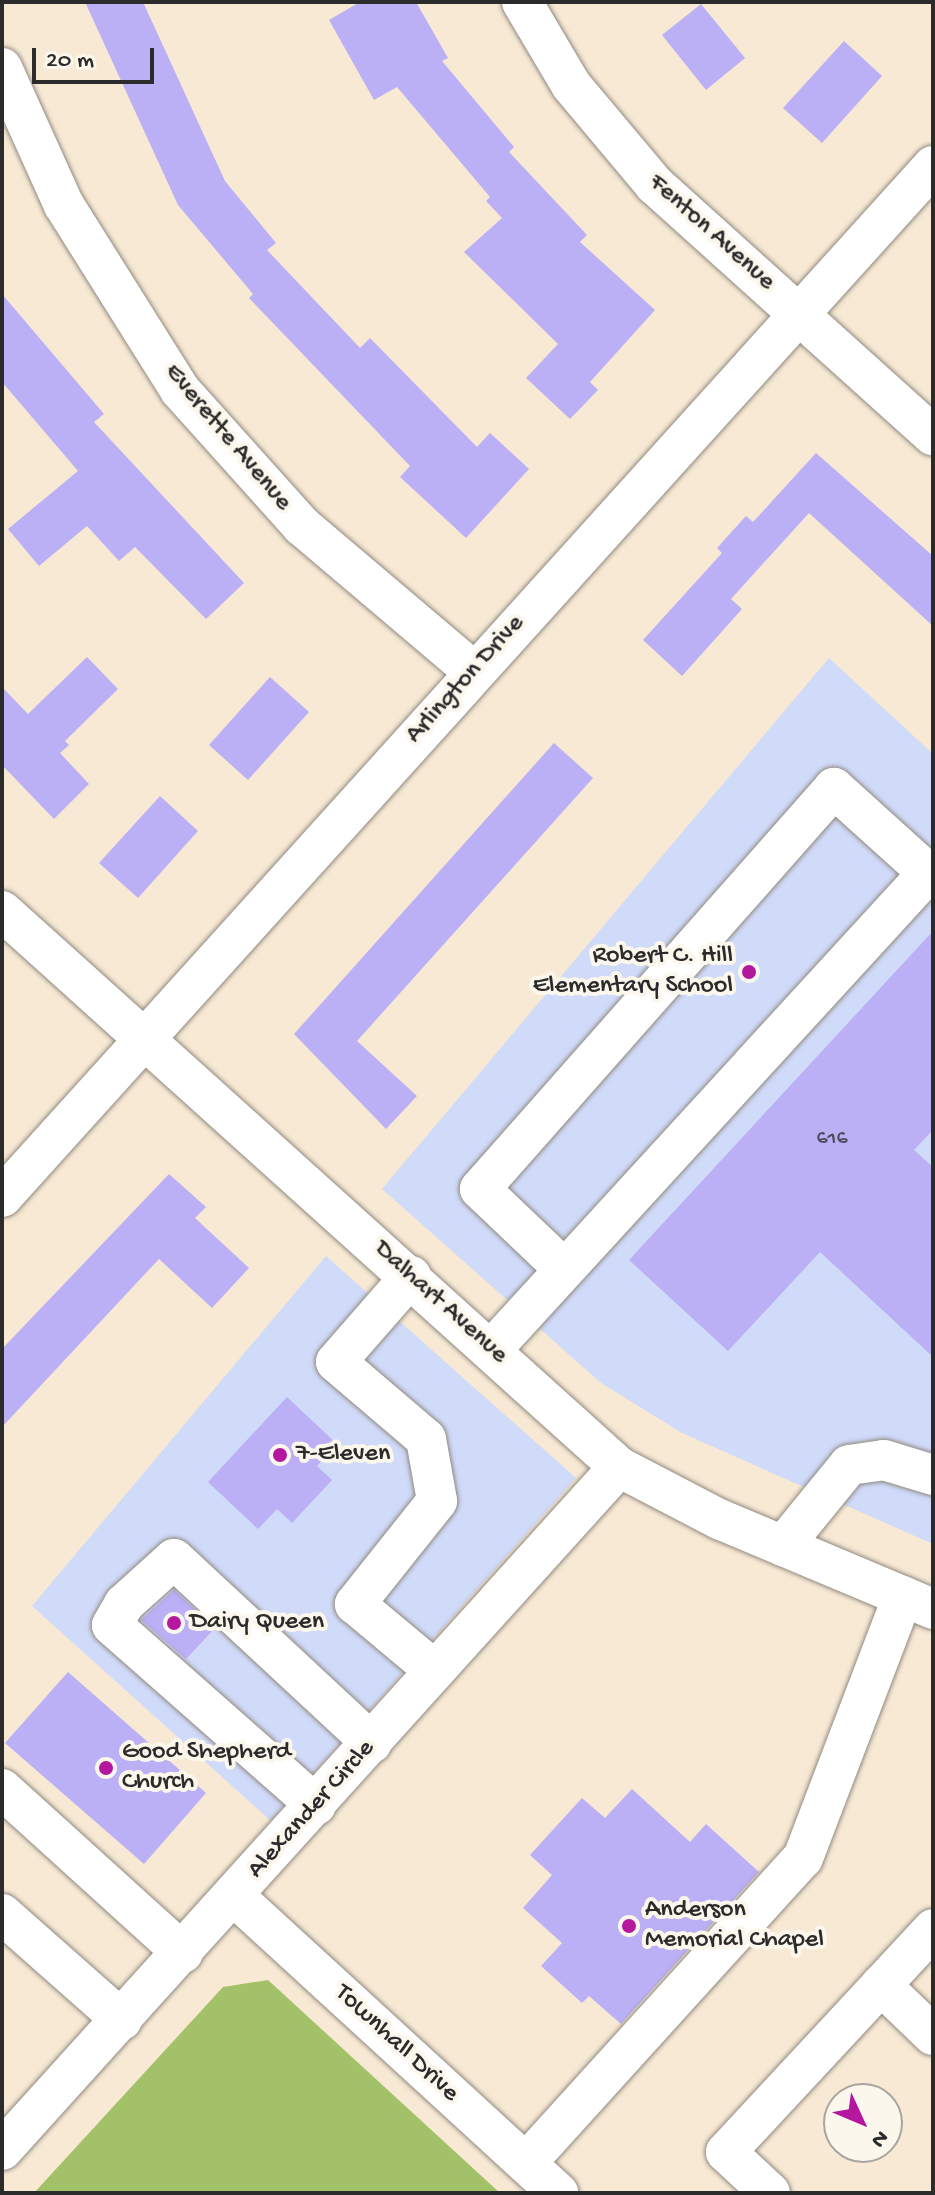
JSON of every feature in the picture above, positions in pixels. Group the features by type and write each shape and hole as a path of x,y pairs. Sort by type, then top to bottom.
{"street":[{"name":"Fenton Avenue","path":"522,2 571,85 655,185 933,435"},
{"name":"Everette Avenue","path":"2,68 64,205 180,390 302,526 473,671"},
{"name":"Arlington Drive","path":"2,1197 473,671 801,315 933,166"},
{"path":"492,1349 928,873 834,788 480,1189 564,1269"},
{"name":"Dalhart Avenue","path":"2,911 146,1036 619,1467 719,1519 918,1603"},
{"path":"411,1276 336,1362 426,1439 437,1501 355,1604 435,1671"},
{"path":"783,1546 849,1465 884,1460 933,1475"},
{"name":"Alexander Circle","path":"2,2150 619,1467"},
{"path":"316,1805 112,1625 124,1604 174,1559 372,1743"},
{"path":"526,2163 803,1858 918,1603"},
{"path":"2,1789 183,1953"},
{"name":"Townhall Drive","path":"234,1896 558,2193"},
{"path":"2,1914 122,2020"},
{"path":"770,2193 726,2152 933,1929"},
{"path":"881,1985 933,2035"}],"shaded area":[{"name":"Robert C. Hill Elementary School","path":"829,658 933,754 933,1544 682,1433 601,1383 382,1189"},
{"path":"326,1256 576,1478 271,1821 32,1606"}],"green space":[{"path":"268,1980 500,2193 34,2193 223,1987"}],"building":[{"path":"85,2 143,2 225,181 276,243 267,250 360,348 370,338 477,447 490,433 529,469 466,538 400,477 410,466 249,298 253,294 178,205"},
{"path":"360,2 416,2 448,58 442,61 514,147 509,152 587,235 580,242 655,310 590,382 598,390 570,419 526,378 558,344 464,252 502,218 486,201 490,197 397,87 374,100 329,20"},
{"path":"701,4 745,58 706,90 662,35"},
{"path":"844,41 882,76 822,143 783,108"},
{"path":"2,294 104,414 94,422 244,583 206,619 135,547 119,561 87,526 39,566 8,529 78,471 2,382"},
{"path":"816,453 933,556 933,626 809,513 731,599 742,609 682,676 643,640 722,553 717,548 746,516 753,522"},
{"path":"87,657 118,689 65,741 69,745 60,753 89,784 54,819 2,765 2,687 28,714"},
{"path":"270,677 309,712 248,780 209,745"},
{"path":"554,743 593,778 357,1041 417,1096 386,1129 294,1034"},
{"path":"160,796 198,831 138,898 99,863"},
{"path":"933,931 933,1130 914,1150 933,1167 933,1357 820,1252 728,1351 629,1260"},
{"path":"169,1174 206,1207 195,1218 249,1268 212,1308 159,1259 2,1427 2,1349"},
{"name":"7-Eleven","path":"287,1397 337,1444 317,1466 332,1480 292,1523 277,1509 258,1529 208,1482"},
{"name":"Dairy Queen","path":"174,1590 215,1628 186,1659 141,1620"},
{"name":"Good Shepherd Church","path":"68,1672 206,1793 144,1864 5,1743"},
{"name":"Anderson Memorial Chapel","path":"632,1789 690,1842 706,1824 759,1872 621,2024 589,1996 582,2003 541,1966 562,1943 523,1908 552,1875 530,1855 582,1798 605,1818"}],"place":[{"name":"Robert C. Hill Elementary School","path":"749,972"},
{"name":"7-Eleven","path":"280,1455"},
{"name":"Dairy Queen","path":"174,1623"},
{"name":"Good Shepherd Church","path":"106,1768"},
{"name":"Anderson Memorial Chapel","path":"629,1926"}]}
